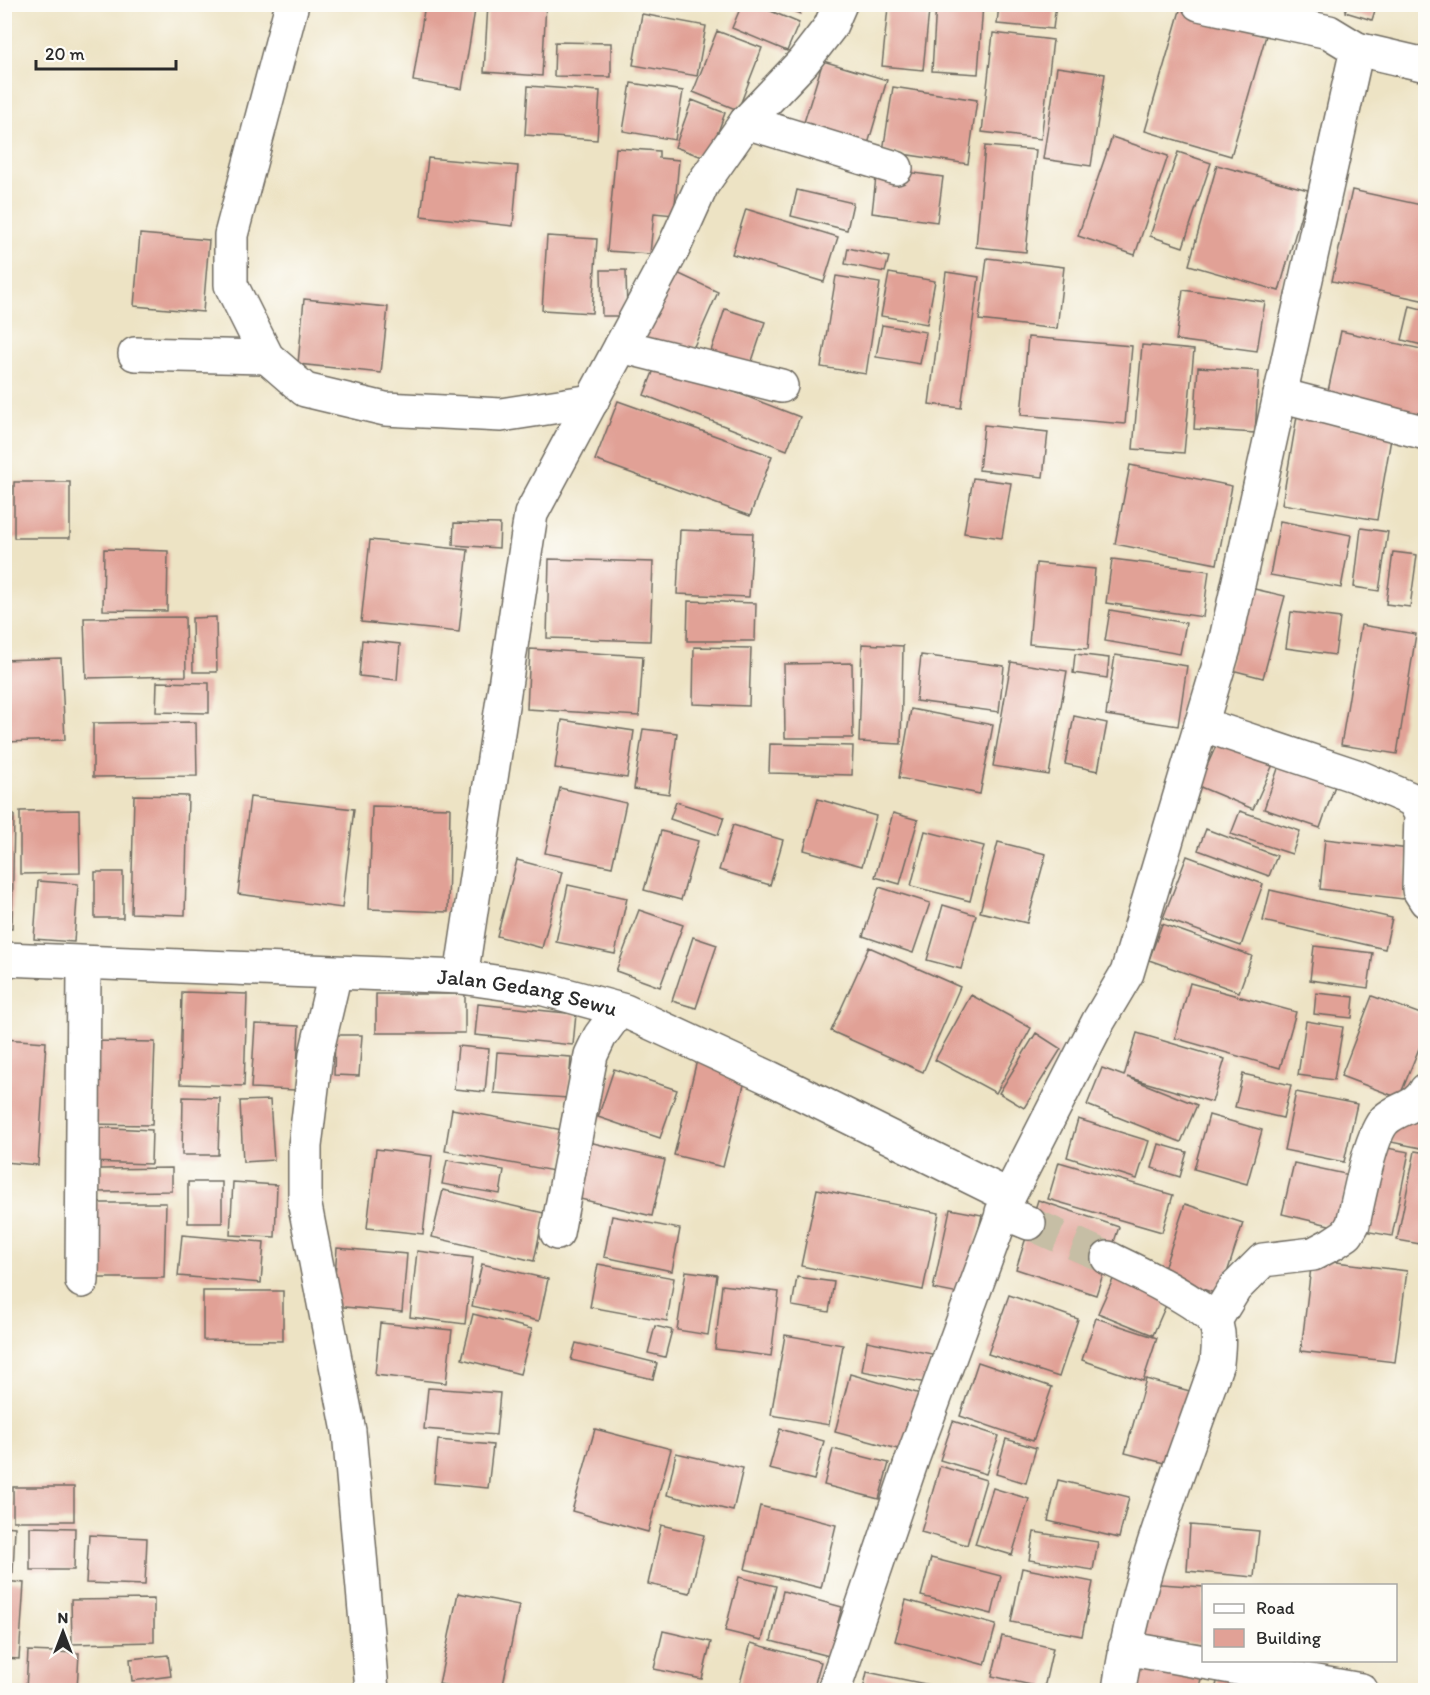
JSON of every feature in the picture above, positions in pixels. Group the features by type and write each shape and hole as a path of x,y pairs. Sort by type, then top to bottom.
{"street":[{"path":"292,4 231,235 231,285 267,357 305,390 385,409 501,415 592,401"},
{"path":"461,977 531,514 674,247 702,186 746,122 803,62 830,27 840,4"},
{"path":"1199,4 1329,32 1357,49 1425,65"},
{"path":"834,1690 913,1457 1014,1210 1098,1022 1127,974 1224,648 1357,49"},
{"path":"746,122 896,168"},
{"path":"621,346 781,386"},
{"path":"135,354 267,357"},
{"path":"1280,395 1425,433"},
{"path":"1201,724 1359,777 1413,800 1421,814 1419,890 1425,901"},
{"name":"Jalan Gedang Sewu","path":"4,959 84,964 461,977 544,989 619,1010 770,1078 1014,1210"},
{"path":"82,1281 84,964"},
{"path":"336,973 316,1054 304,1146 305,1206 349,1431 372,1690"},
{"path":"557,1233 591,1056 619,1010"},
{"path":"1214,1322 1235,1288 1263,1260 1313,1254 1347,1233 1353,1224 1380,1127 1395,1114 1414,1106 1425,1090"},
{"path":"1108,1258 1152,1278 1214,1322 1218,1339 1218,1363 1155,1536 1125,1648 1119,1690"},
{"path":"1125,1648 1202,1662"},
{"path":"1204,1662 1361,1690"}],"building":[{"path":"317,4 361,4 361,8 317,8"},
{"path":"425,4 476,4 462,89 413,81"},
{"path":"488,4 546,4 542,76 484,72"},
{"path":"742,4 754,4 799,23 787,51 732,28"},
{"path":"778,4 804,4 800,14"},
{"path":"936,4 983,4 978,74 932,71"},
{"path":"999,4 1056,4 1053,29 997,24"},
{"path":"1347,4 1377,4 1372,20 1345,12"},
{"path":"888,7 929,11 923,70 882,66"},
{"path":"1181,7 1267,32 1231,156 1145,131"},
{"path":"642,14 706,26 697,76 633,65"},
{"path":"717,31 762,48 738,110 693,92"},
{"path":"993,33 1053,40 1041,139 982,132"},
{"path":"555,42 611,43 611,77 554,76"},
{"path":"823,61 887,80 866,151 801,132"},
{"path":"1057,67 1105,74 1091,166 1043,159"},
{"path":"631,83 683,91 675,140 623,131"},
{"path":"528,86 600,91 597,140 525,135"},
{"path":"893,87 977,100 968,164 883,151"},
{"path":"692,100 725,113 708,159 675,147"},
{"path":"1112,137 1168,156 1135,255 1078,236"},
{"path":"985,146 1036,150 1026,252 976,247"},
{"path":"616,148 659,151 659,158 679,160 674,215 654,213 650,254 607,251"},
{"path":"1178,152 1211,163 1183,247 1150,236"},
{"path":"428,158 518,166 513,226 421,216"},
{"path":"1217,165 1308,190 1279,291 1189,265"},
{"path":"877,168 943,177 937,222 872,213"},
{"path":"797,190 853,203 847,230 791,216"},
{"path":"1352,190 1426,206 1426,301 1332,281"},
{"path":"746,209 838,237 824,282 732,254"},
{"path":"140,234 209,240 203,312 134,306"},
{"path":"547,236 597,239 592,313 542,310"},
{"path":"848,248 889,257 885,272 845,264"},
{"path":"987,258 1064,267 1057,329 979,320"},
{"path":"601,270 626,270 627,316 602,316"},
{"path":"673,271 718,292 688,360 642,339"},
{"path":"946,272 979,277 961,408 929,404"},
{"path":"889,273 935,281 927,324 881,316"},
{"path":"836,276 880,283 866,374 821,367"},
{"path":"1183,290 1265,302 1257,351 1176,340"},
{"path":"304,299 388,307 381,373 298,364"},
{"path":"1410,306 1426,310 1426,346 1402,340"},
{"path":"725,309 765,322 748,373 708,360"},
{"path":"882,325 926,332 920,364 876,357"},
{"path":"1341,331 1426,350 1426,427 1325,405"},
{"path":"1028,337 1132,346 1125,424 1021,415"},
{"path":"1142,345 1194,350 1184,453 1133,449"},
{"path":"657,362 800,417 787,450 644,395"},
{"path":"1198,367 1259,371 1255,433 1194,429"},
{"path":"618,401 772,456 750,516 595,460"},
{"path":"1297,416 1392,433 1377,520 1282,504"},
{"path":"984,425 1048,432 1043,477 979,470"},
{"path":"1130,465 1232,486 1217,564 1115,544"},
{"path":"973,478 1011,483 1002,538 964,533"},
{"path":"14,482 70,482 70,538 14,538"},
{"path":"1280,521 1351,535 1341,588 1270,575"},
{"path":"454,523 500,524 499,548 453,545"},
{"path":"1361,528 1388,532 1379,591 1354,587"},
{"path":"680,530 753,533 749,597 677,594"},
{"path":"370,540 468,550 459,632 361,622"},
{"path":"104,549 168,551 167,611 103,610"},
{"path":"1393,552 1417,555 1410,607 1386,604"},
{"path":"549,559 653,562 650,641 547,638"},
{"path":"1112,559 1209,571 1203,617 1106,603"},
{"path":"1036,563 1095,569 1088,649 1029,644"},
{"path":"1250,588 1285,596 1263,678 1228,669"},
{"path":"688,601 756,603 755,641 687,641"},
{"path":"1110,610 1186,623 1180,654 1105,641"},
{"path":"1291,612 1340,618 1335,655 1286,648"},
{"path":"185,617 186,676 86,678 84,618"},
{"path":"216,617 217,672 193,672 192,618"},
{"path":"1361,625 1416,634 1397,754 1341,745"},
{"path":"362,640 400,644 397,680 359,676"},
{"path":"862,644 903,646 901,744 859,742"},
{"path":"694,647 751,648 749,706 693,704"},
{"path":"530,649 643,656 639,716 527,709"},
{"path":"1075,654 1109,658 1107,678 1073,673"},
{"path":"921,655 1004,666 999,712 916,701"},
{"path":"1115,655 1187,666 1178,726 1106,715"},
{"path":"61,658 65,740 4,742 4,660"},
{"path":"1011,662 1067,671 1049,775 993,766"},
{"path":"852,663 853,738 785,738 784,664"},
{"path":"157,682 209,683 209,713 156,712"},
{"path":"911,709 993,725 980,794 899,778"},
{"path":"1074,716 1107,723 1098,771 1065,764"},
{"path":"562,720 634,731 627,778 555,768"},
{"path":"196,722 197,776 93,777 93,723"},
{"path":"643,729 677,733 669,794 634,789"},
{"path":"1220,737 1275,760 1253,809 1198,786"},
{"path":"770,744 853,746 852,775 769,773"},
{"path":"1282,757 1338,777 1320,828 1264,809"},
{"path":"560,788 626,803 612,867 545,853"},
{"path":"134,795 188,796 185,915 131,913"},
{"path":"250,797 354,809 342,908 238,894"},
{"path":"818,799 876,816 862,866 804,850"},
{"path":"676,802 724,817 718,835 670,819"},
{"path":"372,806 450,808 448,912 369,909"},
{"path":"79,810 80,873 20,874 20,811"},
{"path":"1240,811 1300,831 1292,854 1231,834"},
{"path":"893,813 918,820 900,884 875,877"},
{"path":"4,815 14,815 12,929 4,929"},
{"path":"733,825 783,840 770,885 719,870"},
{"path":"1206,829 1277,856 1269,876 1198,850"},
{"path":"661,831 698,841 681,900 644,890"},
{"path":"925,831 984,846 970,901 911,886"},
{"path":"1325,839 1409,849 1403,899 1320,889"},
{"path":"998,842 1046,854 1027,923 980,912"},
{"path":"1187,856 1263,884 1241,946 1163,918"},
{"path":"517,860 562,872 542,948 497,936"},
{"path":"95,872 123,872 123,918 95,918"},
{"path":"38,881 78,884 74,942 34,939"},
{"path":"568,885 627,898 615,954 556,942"},
{"path":"879,887 930,903 913,953 863,936"},
{"path":"1270,890 1392,918 1385,949 1263,921"},
{"path":"943,905 976,915 961,969 927,960"},
{"path":"639,910 683,925 660,987 616,971"},
{"path":"1162,924 1252,956 1239,992 1149,960"},
{"path":"693,937 717,945 696,1008 672,1001"},
{"path":"1314,946 1373,953 1368,988 1310,980"},
{"path":"869,947 960,987 923,1072 831,1031"},
{"path":"1190,983 1296,1012 1280,1068 1175,1038"},
{"path":"182,992 247,994 244,1086 180,1084"},
{"path":"1316,993 1354,997 1352,1018 1314,1014"},
{"path":"376,994 465,994 465,1033 376,1033"},
{"path":"971,995 1031,1028 996,1093 935,1060"},
{"path":"1372,996 1426,1016 1426,1031 1399,1098 1341,1076"},
{"path":"478,1004 576,1014 573,1045 475,1035"},
{"path":"1306,1021 1343,1027 1334,1080 1298,1075"},
{"path":"255,1024 299,1026 296,1090 251,1088"},
{"path":"1036,1033 1061,1049 1024,1108 999,1093"},
{"path":"1137,1033 1225,1059 1212,1102 1127,1077 1197,1105 1181,1142 1087,1105 1102,1068 1124,1076"},
{"path":"335,1035 362,1035 359,1076 334,1075"},
{"path":"4,1039 46,1042 38,1165 4,1162"},
{"path":"90,1041 155,1042 152,1125 87,1124"},
{"path":"458,1046 489,1049 485,1092 454,1089"},
{"path":"497,1052 571,1057 568,1098 494,1093"},
{"path":"697,1060 747,1073 723,1167 674,1155"},
{"path":"614,1069 677,1090 660,1138 598,1117"},
{"path":"1243,1074 1291,1085 1283,1118 1235,1107"},
{"path":"1296,1092 1357,1104 1344,1162 1284,1150"},
{"path":"183,1097 220,1098 218,1155 182,1155"},
{"path":"270,1100 274,1160 243,1162 240,1101"},
{"path":"452,1109 568,1131 559,1172 445,1151"},
{"path":"1209,1115 1262,1130 1247,1184 1194,1169"},
{"path":"1395,1118 1426,1124 1426,1149 1391,1142"},
{"path":"1078,1119 1149,1141 1137,1179 1067,1157"},
{"path":"90,1127 152,1130 151,1164 89,1162"},
{"path":"589,1142 665,1160 652,1216 576,1198"},
{"path":"1159,1144 1187,1152 1180,1177 1152,1168"},
{"path":"1376,1146 1409,1152 1392,1236 1359,1230"},
{"path":"376,1149 432,1156 423,1234 367,1228"},
{"path":"1415,1151 1426,1153 1426,1245 1397,1240"},
{"path":"447,1160 504,1170 500,1194 442,1184"},
{"path":"1059,1162 1173,1195 1162,1232 1048,1199"},
{"path":"1294,1163 1350,1175 1338,1227 1282,1214"},
{"path":"172,1168 172,1191 99,1192 99,1169"},
{"path":"188,1182 222,1182 222,1223 188,1223"},
{"path":"233,1182 277,1185 275,1237 230,1235"},
{"path":"817,1189 939,1213 923,1290 801,1266"},
{"path":"443,1190 544,1213 534,1261 432,1237"},
{"path":"1038,1200 1119,1227 1096,1295 1016,1269"},
{"path":"93,1203 166,1203 164,1278 93,1278"},
{"path":"1185,1204 1243,1223 1220,1295 1162,1275"},
{"path":"950,1209 982,1215 964,1295 933,1289"},
{"path":"612,1216 680,1229 672,1271 604,1257"},
{"path":"182,1235 264,1242 261,1283 178,1276"},
{"path":"337,1248 407,1254 402,1312 333,1306"},
{"path":"417,1251 473,1258 465,1324 410,1317"},
{"path":"1312,1259 1407,1271 1395,1362 1301,1351"},
{"path":"482,1264 548,1279 539,1321 472,1306"},
{"path":"598,1264 674,1278 667,1321 590,1307"},
{"path":"686,1271 717,1275 708,1335 677,1330"},
{"path":"1115,1275 1170,1296 1153,1335 1098,1313"},
{"path":"797,1277 834,1282 829,1312 792,1306"},
{"path":"722,1285 779,1292 771,1356 715,1349"},
{"path":"203,1291 283,1291 283,1341 203,1340"},
{"path":"1009,1295 1078,1319 1059,1377 988,1354"},
{"path":"473,1314 532,1329 520,1374 462,1359"},
{"path":"1096,1318 1157,1338 1143,1381 1082,1360"},
{"path":"380,1323 452,1330 446,1383 375,1375"},
{"path":"655,1326 672,1330 665,1357 648,1353"},
{"path":"785,1335 843,1345 829,1425 771,1415"},
{"path":"867,1341 932,1354 926,1383 862,1371"},
{"path":"576,1343 657,1363 653,1379 571,1360"},
{"path":"978,1362 1052,1387 1033,1441 960,1416"},
{"path":"850,1374 924,1395 909,1452 835,1432"},
{"path":"1146,1379 1197,1393 1176,1466 1125,1453"},
{"path":"428,1388 500,1393 496,1435 424,1429"},
{"path":"953,1421 999,1436 986,1474 940,1460"},
{"path":"595,1429 671,1449 648,1532 572,1511"},
{"path":"780,1429 824,1441 814,1480 769,1469"},
{"path":"1006,1439 1036,1448 1026,1483 996,1474"},
{"path":"438,1440 493,1445 488,1488 434,1483"},
{"path":"833,1449 889,1463 879,1499 824,1485"},
{"path":"676,1453 743,1468 733,1511 667,1495"},
{"path":"940,1466 986,1480 967,1545 921,1532"},
{"path":"1058,1480 1129,1497 1119,1538 1048,1521"},
{"path":"13,1487 74,1487 74,1521 13,1521"},
{"path":"993,1488 1029,1499 1012,1555 975,1544"},
{"path":"760,1506 836,1525 821,1588 745,1569"},
{"path":"661,1525 704,1535 690,1593 648,1584"},
{"path":"1190,1525 1259,1531 1254,1577 1187,1571"},
{"path":"4,1526 15,1527 13,1573 4,1572"},
{"path":"30,1527 75,1528 74,1570 30,1570"},
{"path":"1034,1532 1098,1542 1093,1570 1029,1560"},
{"path":"89,1535 147,1538 145,1585 86,1583"},
{"path":"931,1558 1001,1576 992,1614 921,1596"},
{"path":"1022,1568 1093,1582 1082,1636 1011,1622"},
{"path":"739,1577 776,1586 762,1640 725,1631"},
{"path":"4,1581 24,1583 19,1659 4,1658"},
{"path":"1146,1583 1202,1587 1202,1644 1142,1640"},
{"path":"783,1591 842,1607 829,1656 771,1641"},
{"path":"458,1593 519,1605 502,1690 472,1690 439,1684"},
{"path":"154,1599 154,1642 72,1644 71,1600"},
{"path":"906,1600 996,1625 985,1665 895,1641"},
{"path":"663,1631 711,1642 702,1679 654,1669"},
{"path":"1002,1636 1053,1648 1044,1688 992,1676"},
{"path":"751,1643 821,1662 813,1690 738,1690"},
{"path":"28,1651 79,1653 77,1690 26,1690"},
{"path":"168,1655 171,1676 132,1681 130,1659"},
{"path":"1142,1656 1203,1672 1198,1690 1133,1690"},
{"path":"867,1672 950,1689 950,1690 863,1690"},
{"path":"1219,1674 1277,1690 1215,1690"}],"tunnel":[{"path":"1029,1223 1108,1258"}]}
